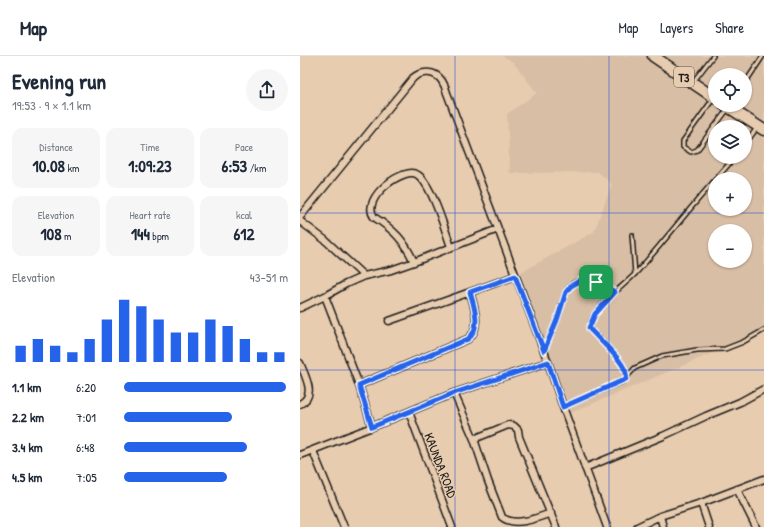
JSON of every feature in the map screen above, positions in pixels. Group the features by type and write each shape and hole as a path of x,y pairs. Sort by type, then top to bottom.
{"highway":[{"name":"T3","path":"653,56 708,93"},
{"path":"737,112 761,128"}],"street":[{"path":"300,218 413,78 419,73 427,73 435,74 441,79 544,351 607,527"},
{"path":"414,262 405,244 398,235 374,217 370,208 374,198 384,187 406,173 413,172 418,174 430,191 451,247"},
{"path":"300,221 325,240 364,276"},
{"path":"300,308 364,276 391,270 414,262 498,229"},
{"path":"389,322 515,276"},
{"path":"359,385 468,339 473,335 476,319 470,292"},
{"path":"326,296 359,385 372,427"},
{"path":"300,455 454,393 548,362"},
{"path":"300,363 309,389 309,394 306,401 300,404"},
{"path":"585,468 664,436 740,402 764,389"},
{"path":"454,393 474,439 502,517 506,522 517,525 550,513"},
{"name":"KAUNDA ROAD","path":"409,412 452,527"},
{"path":"474,439 508,425 514,426 518,430 519,437 556,527"},
{"path":"313,451 344,527"},
{"path":"637,527 660,516 701,503 764,479"},
{"path":"737,489 756,527"},
{"path":"701,503 709,527"},
{"path":"660,516 663,527"}],"lane":[{"path":"692,83 713,56"},
{"path":"752,72 763,56"},
{"path":"708,107 683,141 683,147 691,152 697,150 724,112"},
{"path":"752,137 761,128"},
{"path":"721,172 729,164"},
{"path":"627,377 626,371 616,357 589,328 595,314 615,292 635,274 708,187"},
{"path":"632,235 635,274"},
{"path":"544,351 557,320 566,292 571,286 581,280 586,280 596,282 615,292"},
{"path":"563,407 622,382 635,368 662,356 697,350 725,349 743,342 764,330"}],"shaded area":[{"path":"503,56 764,56 764,331 568,414 516,275 594,232 612,184 598,172 510,173 507,114 537,93 513,62"}],"route":[{"path":"515,276 544,351 557,320 566,292 571,286 581,280 596,282 615,292 595,314 589,328 616,357 626,371 627,377 622,382 563,407 548,362 454,393 372,427 359,385 468,339 473,335 476,319 470,292 515,276"}]}
